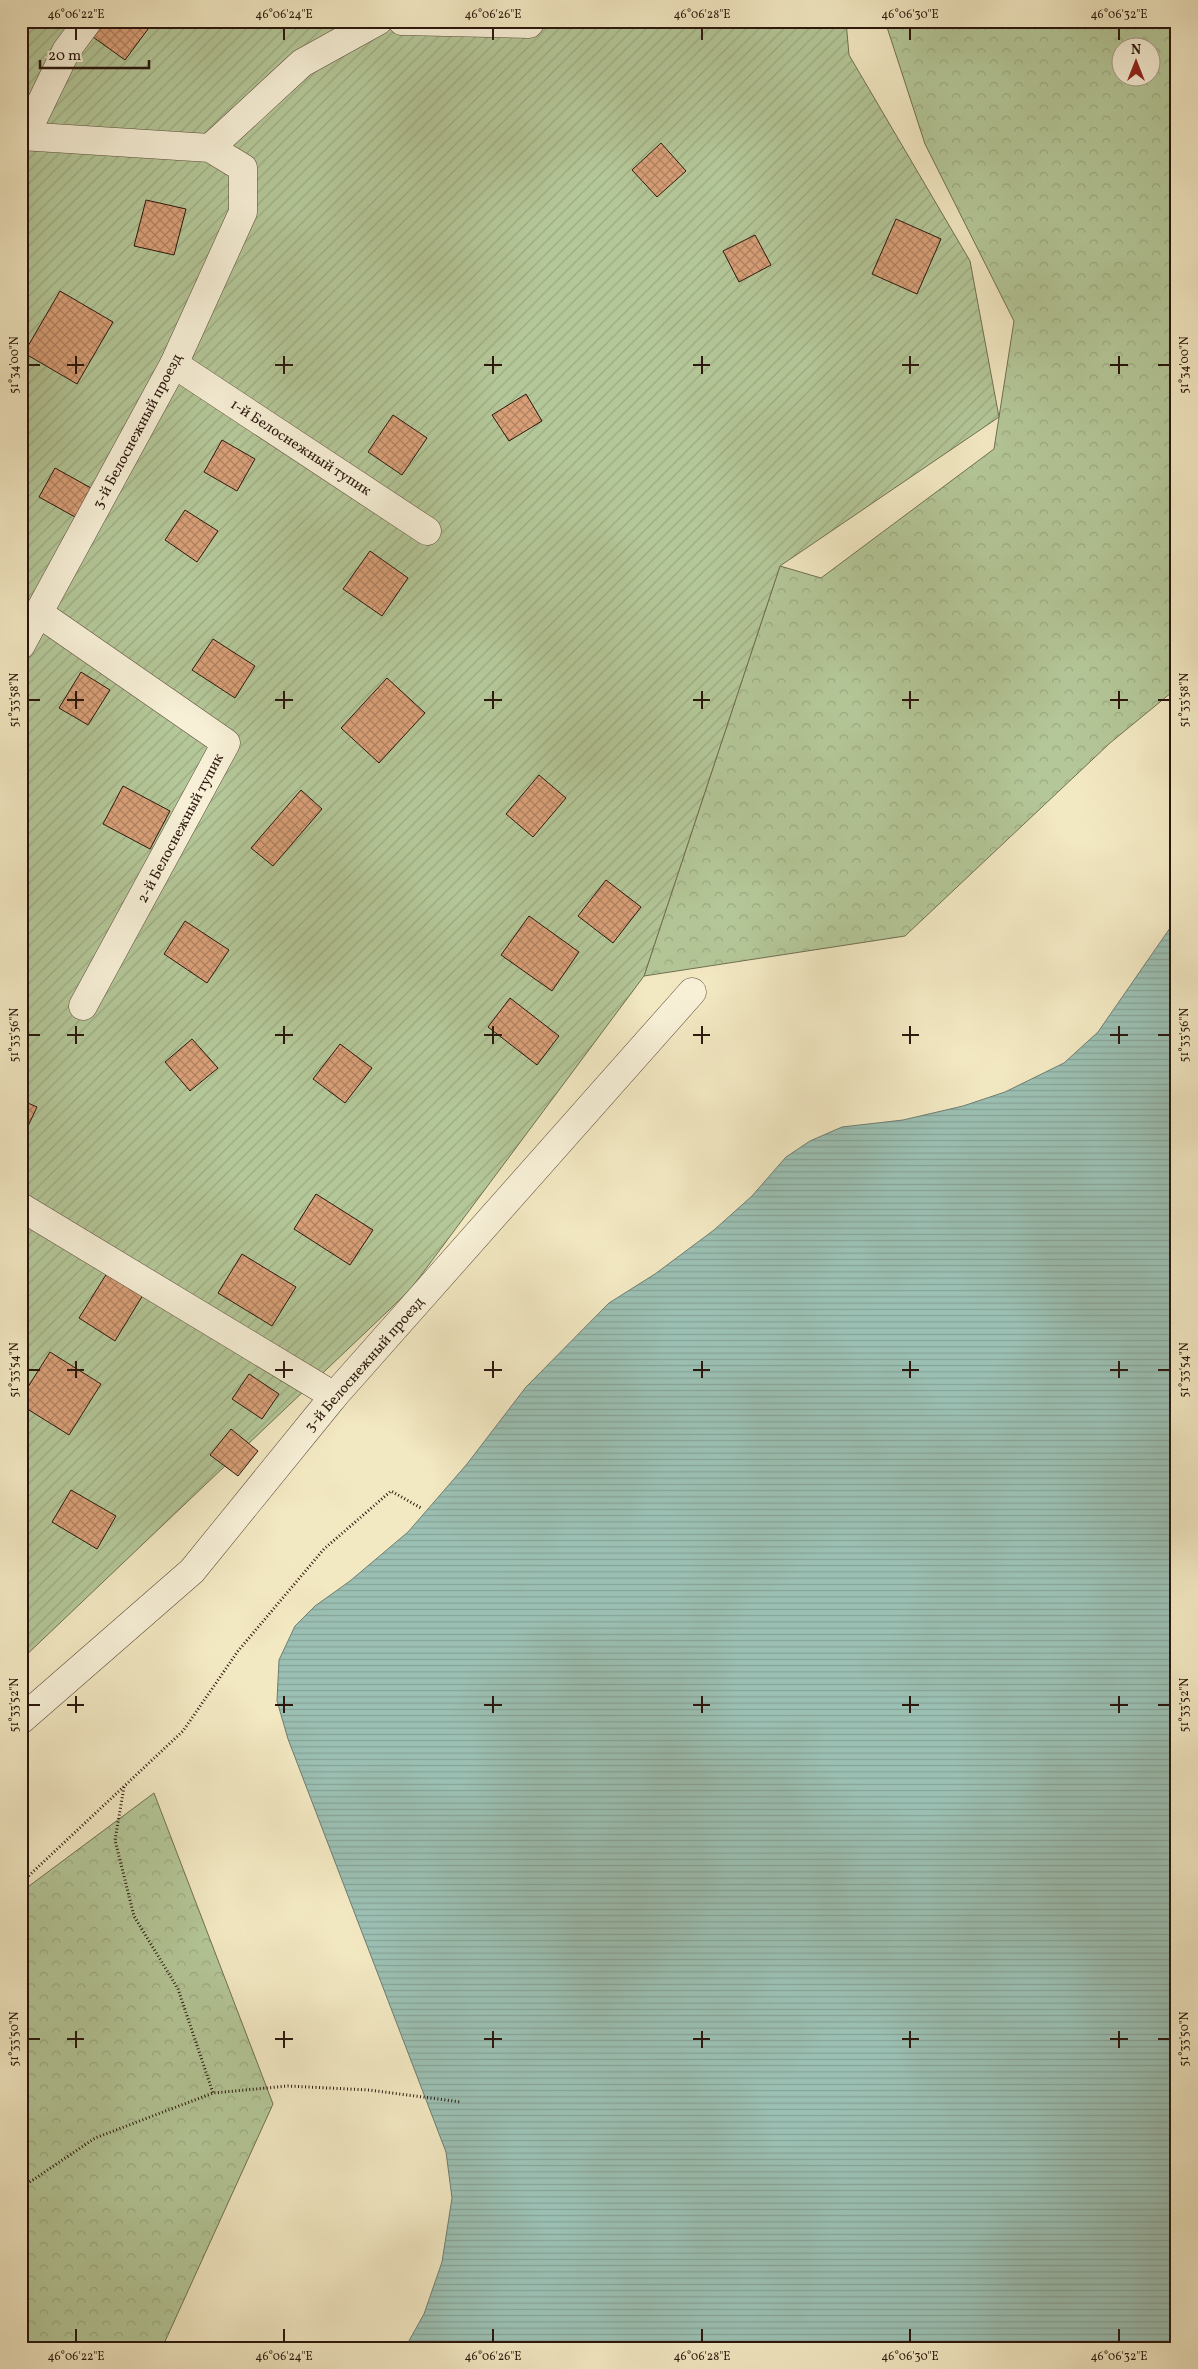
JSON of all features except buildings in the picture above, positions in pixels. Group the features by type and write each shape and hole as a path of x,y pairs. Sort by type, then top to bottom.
{"lane":[{"path":"88,21 66,51 23,136 210,148 302,63 378,21"},
{"path":"402,21 529,24 531,21"},
{"name":"3-й Белоснежный проезд","path":"27,632 174,364 243,212 243,168 210,148"},
{"name":"1-й Белоснежный тупик","path":"174,364 427,531"},
{"name":"2-й Белоснежный тупик","path":"27,632 226,743 83,1006"},
{"name":"3-й Белоснежный проезд","path":"21,1720 192,1571 334,1396 692,992"},
{"path":"21,1207 334,1396"}],"path":[{"path":"21,1883 183,1731 238,1651 324,1549 391,1492 421,1508"},
{"path":"124,1787 115,1840 134,1916 178,1989 213,2093"},
{"path":"21,2188 95,2138 213,2093 288,2086 368,2090 461,2102"}],"green space":[{"path":"21,21 846,21 849,55 970,261 999,417 780,566 644,976 410,1290 21,1660"},
{"path":"885,21 1177,21 1177,688 1110,743 905,936 644,976 780,566 821,578 994,449 1014,321 925,144"},
{"path":"154,1793 273,2104 162,2348 21,2348 21,1892"}],"water":[{"path":"1177,918 1177,2348 405,2348 424,2314 442,2262 452,2198 446,2152 288,1739 277,1701 279,1660 295,1626 315,1606 350,1581 408,1532 467,1464 526,1387 609,1303 655,1274 714,1230 752,1196 786,1157 810,1141 842,1127 903,1120 963,1106 1005,1092 1064,1063 1098,1032"}]}
